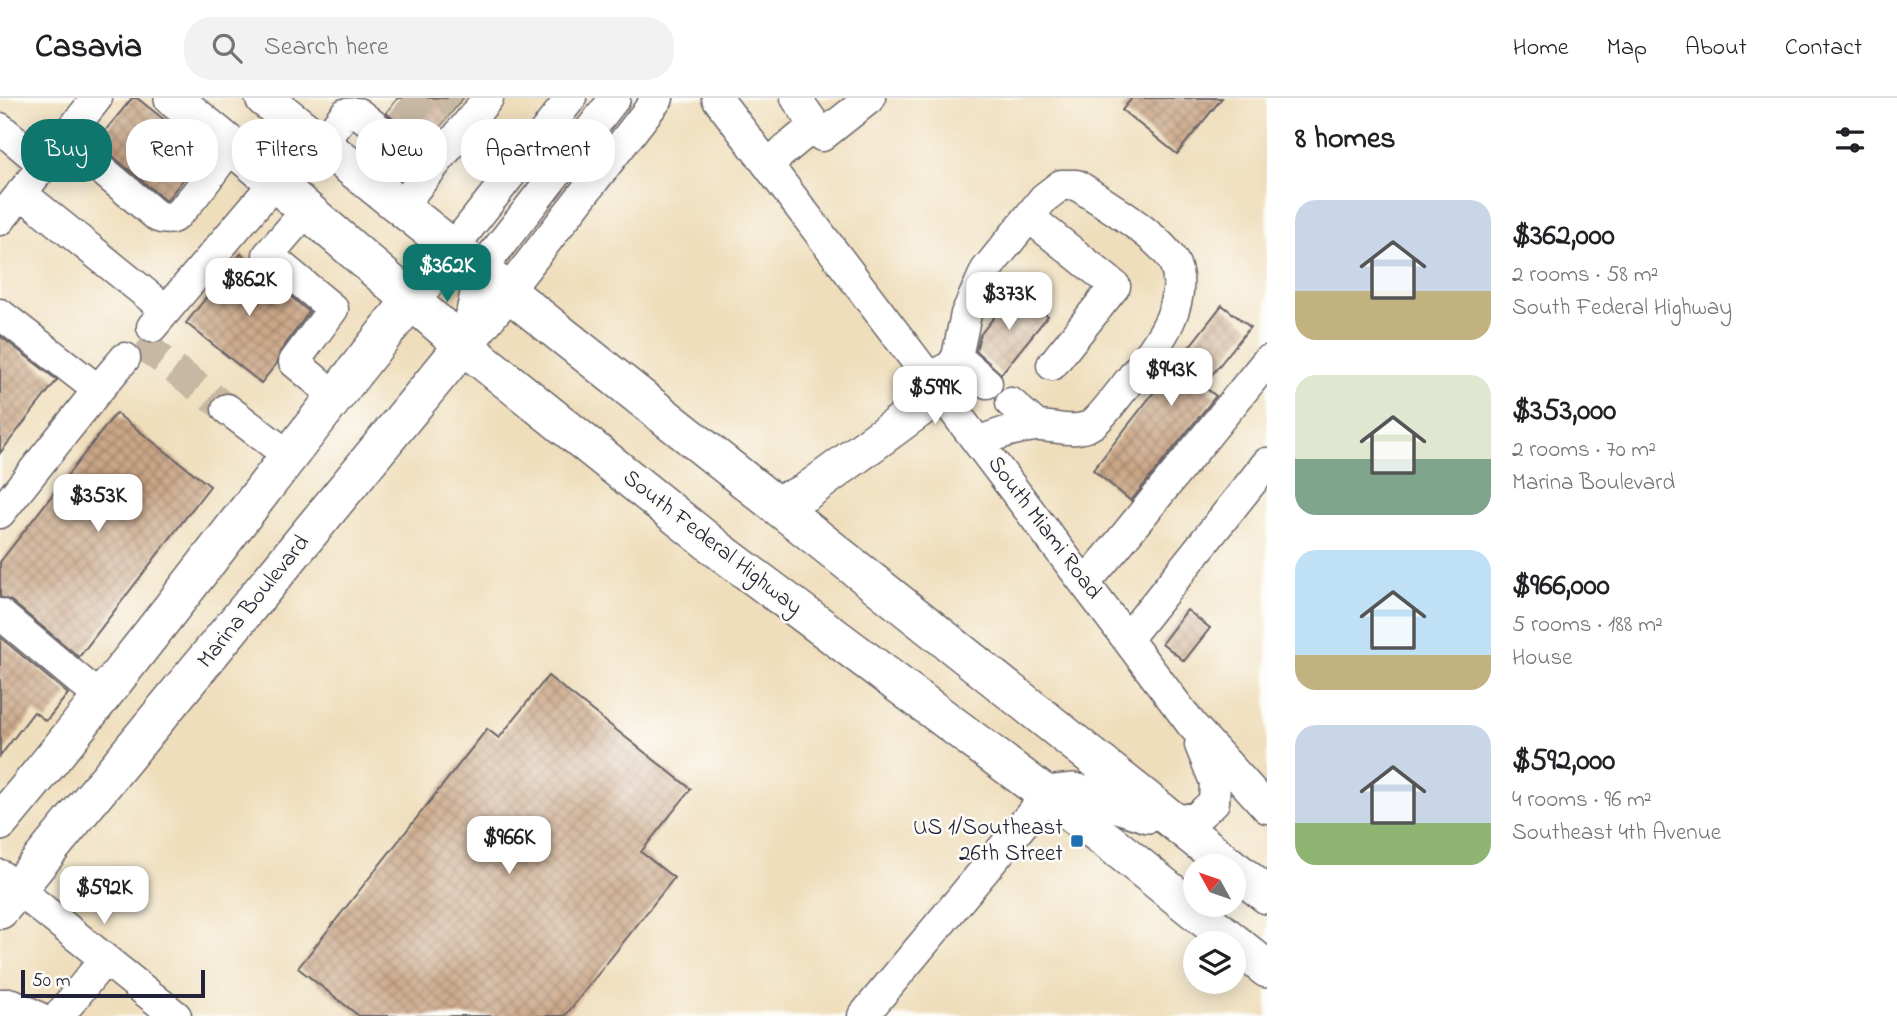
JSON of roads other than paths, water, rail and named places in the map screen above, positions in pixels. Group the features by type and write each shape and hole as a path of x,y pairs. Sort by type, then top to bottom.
{"main road":[{"name":"South Federal Highway","path":"173,98 232,146"},
{"path":"264,98 290,119"},
{"path":"342,161 1214,854"},
{"name":"South Federal Highway","path":"275,182 464,346 720,551 1047,795 1267,969"},
{"path":"0,822 102,699 335,396 452,249"},
{"name":"Marina Boulevard","path":"6,892 464,346 493,282"},
{"path":"774,503 806,492 936,385"},
{"path":"1047,795 1074,792 1172,822"},
{"path":"1246,879 1267,895"}],"street":[{"path":"81,119 97,98"},
{"path":"554,119 571,98"},
{"path":"493,282 615,98"},
{"path":"493,282 659,98"},
{"name":"South Miami Road","path":"718,98 1192,725 1267,808"},
{"path":"796,98 822,136 870,98"},
{"path":"341,119 345,114 372,108"},
{"path":"447,144 461,122"},
{"path":"768,164 815,125"},
{"path":"0,128 21,146"},
{"path":"112,178 158,217 165,220 173,218 232,146"},
{"path":"0,220 30,182"},
{"path":"21,193 159,318 275,182"},
{"path":"400,208 421,182"},
{"path":"452,249 504,182"},
{"path":"936,385 957,357 965,314 986,270 1044,198 1061,185 1077,185 1158,242 1175,265 1178,294 1171,318 1154,349 1092,424 1074,428 1037,426 1012,430 979,442"},
{"path":"307,210 268,254 332,309 294,362 335,396"},
{"path":"1029,217 1115,286 1052,365"},
{"path":"0,314 98,390"},
{"path":"957,357 988,383"},
{"path":"0,513 125,358"},
{"path":"1084,583 1267,361"},
{"path":"1011,403 1037,426"},
{"path":"227,409 289,456"},
{"path":"1127,639 1267,463"},
{"path":"0,614 102,699"},
{"name":"South Miami Road","path":"1172,822 1197,817 1214,802 1215,782 1192,725"},
{"path":"863,1016 1047,795"},
{"path":"6,892 105,959 176,1016"},
{"path":"59,1016 105,959"},
{"path":"0,1004 13,1004 36,1016"}],"tunnel":[{"path":"403,98 430,119"},
{"path":"448,98 457,105"},
{"path":"139,342 227,409"}],"place":[{"name":"US 1/Southeast 26th Street","path":"1077,841"}]}
